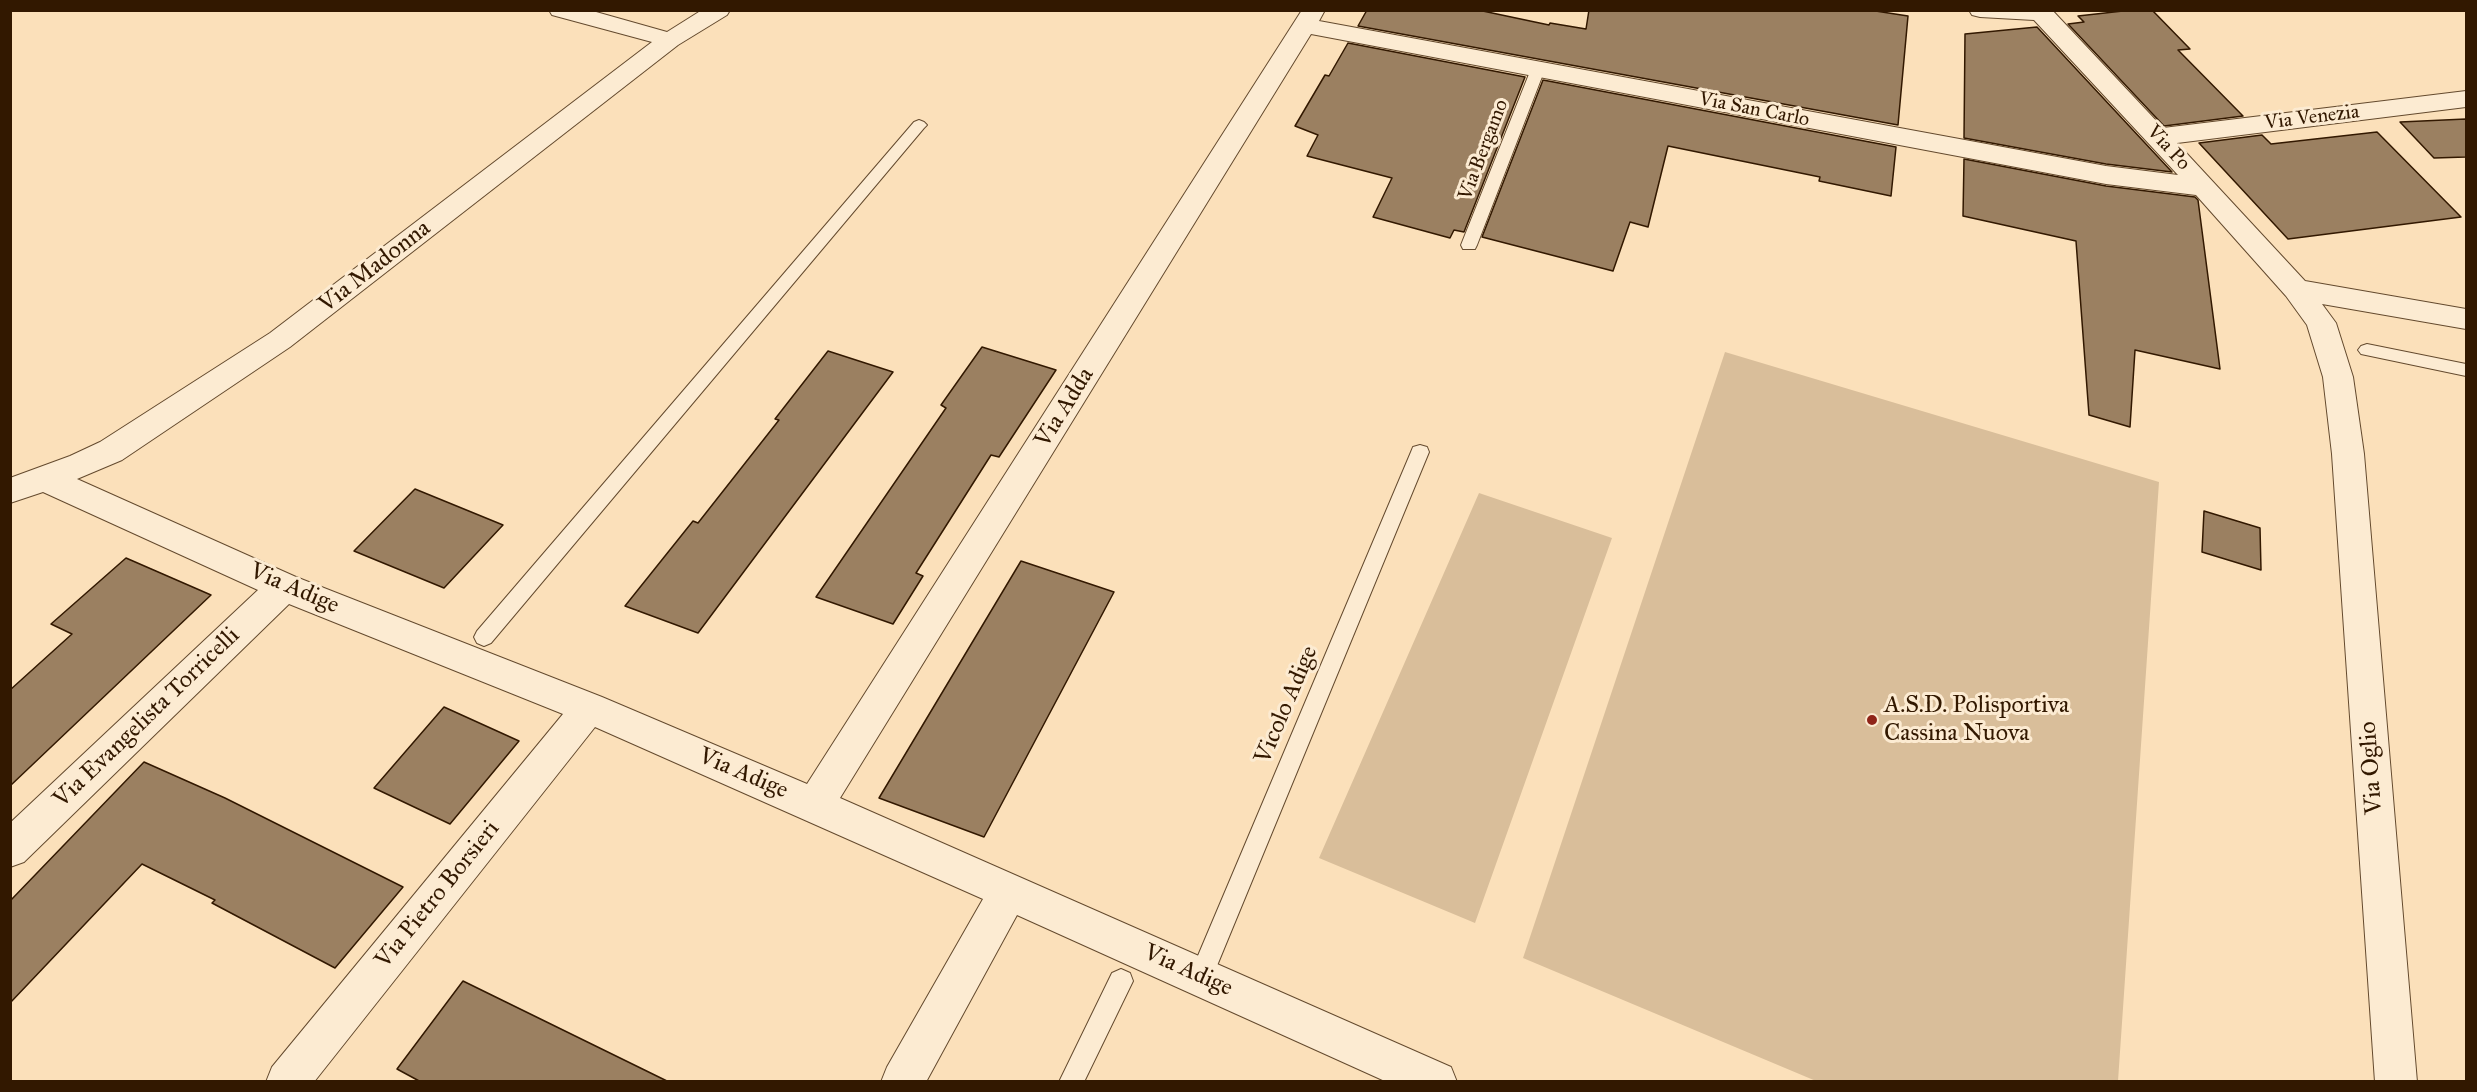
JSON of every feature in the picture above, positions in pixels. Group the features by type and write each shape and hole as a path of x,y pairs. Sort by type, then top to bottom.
{"street":[{"path":"560,10 670,40"},
{"name":"Via Madonna","path":"10,491 111,451 280,340 670,40 719,10"},
{"path":"1980,10 2039,12"},
{"name":"Via Po","path":"2039,12 2204,187 2296,289 2321,323 2338,377 2348,454"},
{"name":"Via San Carlo","path":"1309,18 1538,69 2106,175 2204,187"},
{"name":"Via Adda","path":"815,805 1309,18"},
{"name":"Via Venezia","path":"2157,137 2466,99"},
{"path":"2296,289 2466,319"},
{"name":"Via Oglio","path":"2348,454 2396,1082"},
{"name":"Via Adige","path":"45,479 284,587 474,648 589,708 815,805 1436,1082"},
{"name":"Via Evangelista Torricelli","path":"10,849 284,587"},
{"name":"Via Pietro Borsieri","path":"287,1082 589,708"},
{"path":"902,1082 1009,891"}],"lane":[{"name":"Via Bergamo","path":"1469,245 1538,69"},
{"path":"474,648 919,125"},
{"path":"2367,350 2466,370"},
{"name":"Vicolo Adige","path":"1201,977 1420,452"},
{"path":"1071,1082 1121,981"}],"shaded area":[{"name":"A.S.D. Polisportiva Cassina Nuova","path":"1725,352 2159,482 2118,1081 1816,1081 1523,958"},
{"path":"1479,493 1612,538 1475,923 1319,858"}],"building":[{"path":"1367,10 1478,10 1549,25 1550,23 1586,29 1589,10 1869,10 1908,16 1898,125 1358,26"},
{"path":"2152,10 2190,49 2178,50 2243,116 2164,126 2068,24 2084,22 2078,16"},
{"path":"2037,27 2172,172 2106,164 1964,138 1965,34"},
{"path":"1348,43 1525,77 1464,232 1454,230 1450,238 1373,217 1392,178 1307,156 1318,135 1295,126 1325,75 1329,76"},
{"path":"1543,80 1896,147 1891,196 1819,181 1820,177 1668,146 1648,227 1630,222 1613,271 1482,237"},
{"path":"2466,119 2466,157 2434,158 2400,122"},
{"path":"2377,132 2461,217 2288,239 2199,143 2262,135 2271,144"},
{"path":"1964,159 2106,186 2195,197 2198,200 2220,369 2135,350 2130,427 2089,415 2076,241 1963,216"},
{"path":"982,347 1056,370 999,457 991,455 916,573 923,576 893,624 816,597 946,408 941,405"},
{"path":"828,351 893,372 698,633 625,606 693,521 698,523 779,420 775,419"},
{"path":"415,489 503,525 444,588 354,551"},
{"path":"2204,511 2260,528 2261,570 2202,552"},
{"path":"126,558 211,595 10,786 10,690 72,634 51,624"},
{"path":"1021,561 1114,592 984,837 879,798"},
{"path":"444,707 519,741 450,824 374,788"},
{"path":"144,762 225,798 403,887 335,968 212,903 215,900 142,864 10,1003 10,901"},
{"path":"463,981 669,1082 421,1082 397,1069"}],"place":[{"name":"A.S.D. Polisportiva Cassina Nuova","path":"1872,720"}]}
